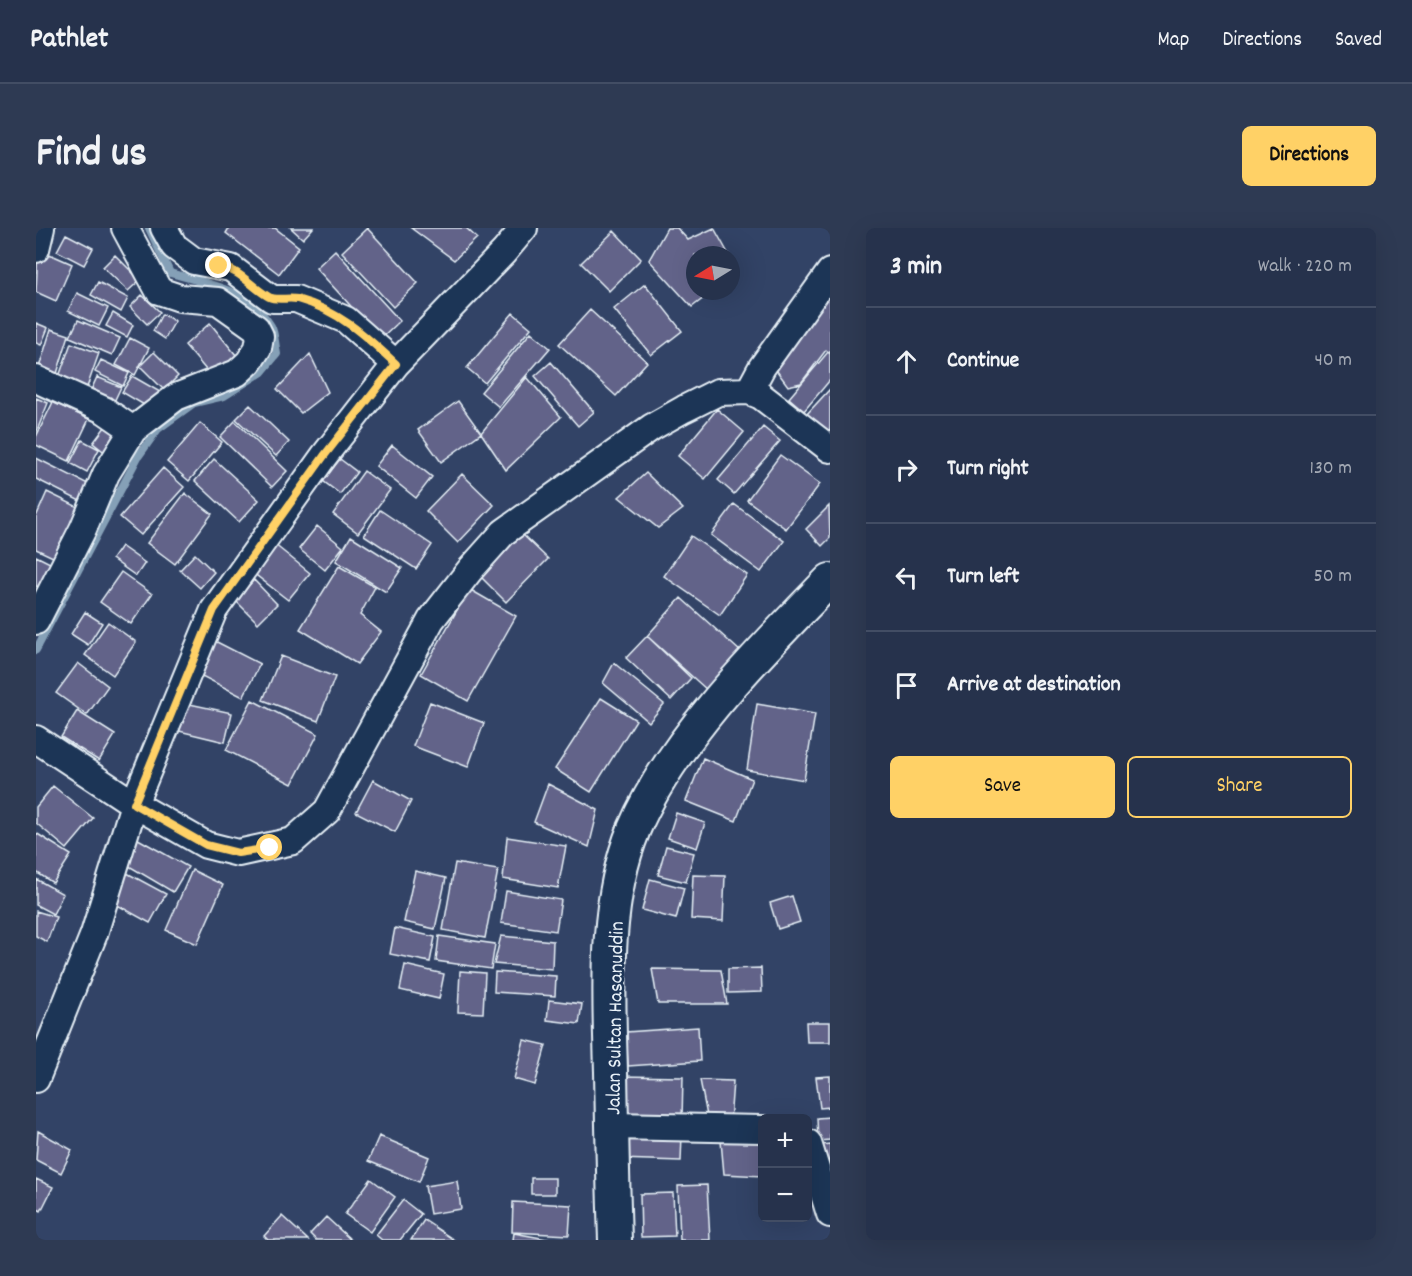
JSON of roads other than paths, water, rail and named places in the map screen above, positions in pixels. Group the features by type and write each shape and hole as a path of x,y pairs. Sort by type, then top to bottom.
{"main road":[{"name":"Jalan Sultan Hasanuddin","path":"615,1240 611,941 623,864 634,829 690,736 755,660 830,580"}],"street":[{"path":"36,249 41,228"},
{"path":"36,621 83,529 106,474 133,430 176,397 237,373 249,362 258,348 260,336 250,321 218,302 180,298 159,291 125,228"},
{"path":"164,228 174,246 188,258 231,268 272,299 296,299 346,320 396,364"},
{"path":"36,1079 94,934 134,804 214,610 324,456 396,364 504,252 524,228"},
{"path":"749,392 768,358 830,272"},
{"path":"36,379 104,410 133,430"},
{"path":"36,739 134,804 206,845 238,853 293,841 327,812 431,620 470,570 504,532 652,428 684,408 718,392 749,392 779,409 830,449"},
{"path":"612,1126 758,1129"},
{"path":"812,1158 830,1214"}],"waterway":[{"path":"36,650 138,457 158,429 194,403 224,396 262,372 277,354 271,326 252,304 240,296 213,285 170,273 149,228"}]}
